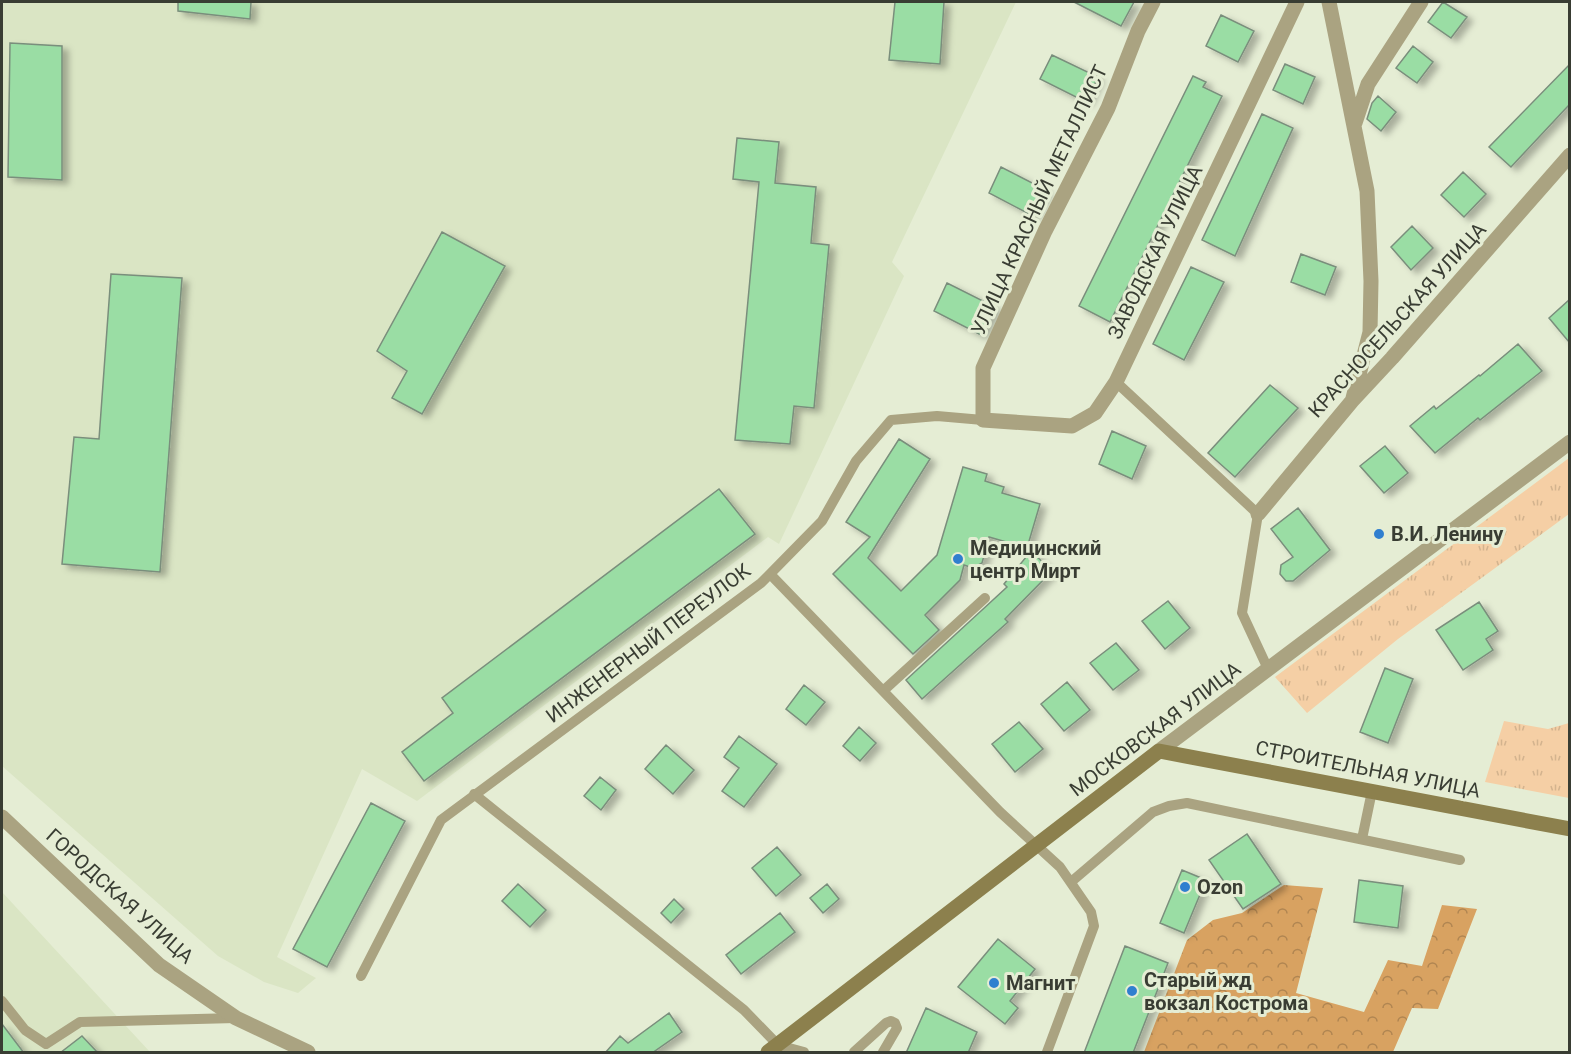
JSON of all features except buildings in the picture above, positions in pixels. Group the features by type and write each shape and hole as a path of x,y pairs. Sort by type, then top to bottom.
{"main road":[{"name":"СТРОИТЕЛЬНАЯ УЛИЦА","path":"1159,751 1569,829"},
{"name":"МОСКОВСКАЯ УЛИЦА","path":"773,1049 1159,751"}],"street":[{"name":"УЛИЦА КРАСНЫЙ МЕТАЛЛИСТ","path":"983,420 983,368 1045,231 1108,108 1138,31 1153,2"},
{"name":"ЗАВОДСКАЯ УЛИЦА","path":"983,420 1072,426 1095,413 1116,382 1297,2"},
{"path":"1329,2 1367,190 1371,281 1370,332 1352,401"},
{"path":"1355,123 1368,84 1421,2"},
{"name":"КРАСНОСЕЛЬСКАЯ УЛИЦА","path":"1258,514 1352,401 1569,155"},
{"name":"МОСКОВСКАЯ УЛИЦА","path":"1159,751 1569,442"},
{"name":"ГОРОДСКАЯ УЛИЦА","path":"2,817 159,965 236,1018 308,1053"}],"lane":[{"path":"1116,382 1258,514 1242,613 1268,669"},
{"path":"770,574 822,521 856,461 891,420 937,416 983,420"},
{"name":"ИНЖЕНЕРНЫЙ ПЕРЕУЛОК","path":"361,976 441,820 761,583 770,574 1000,812 1060,867 1091,912 1094,926 1047,1053"},
{"path":"883,691 985,598"},
{"path":"1362,838 1372,791"},
{"path":"474,794 744,1010 773,1049 804,1053"},
{"path":"1071,882 1154,812 1169,806 1187,803 1460,860"},
{"path":"2,1001 25,1030 46,1044 80,1022 236,1018"},
{"path":"854,1053 891,1021 897,1028 883,1053"}],"shaded area":[{"path":"2,2 1016,2 892,262 904,276 779,544 768,537 417,801 362,769 277,957 316,978 298,993 264,982 218,956 2,766"},
{"path":"2,892 150,1052 2,1052"}],"green space":[{"path":"1569,458 1569,514 1398,639 1307,713 1275,677"},
{"path":"1504,721 1548,729 1569,723 1569,798 1485,782"},
{"path":"1284,885 1323,888 1296,993 1364,1012 1388,960 1422,966 1442,905 1477,909 1438,1009 1412,1008 1393,1052 1144,1052 1187,940 1213,920 1242,913"}],"place":[{"name":"В.И. Ленину","path":"1379,534"},
{"name":"Медицинский центр Мирт","path":"958,559"},
{"name":"Ozon","path":"1185,887"},
{"name":"Магнит","path":"994,983"},
{"name":"Старый жд вокзал Кострома","path":"1132,991"}]}
